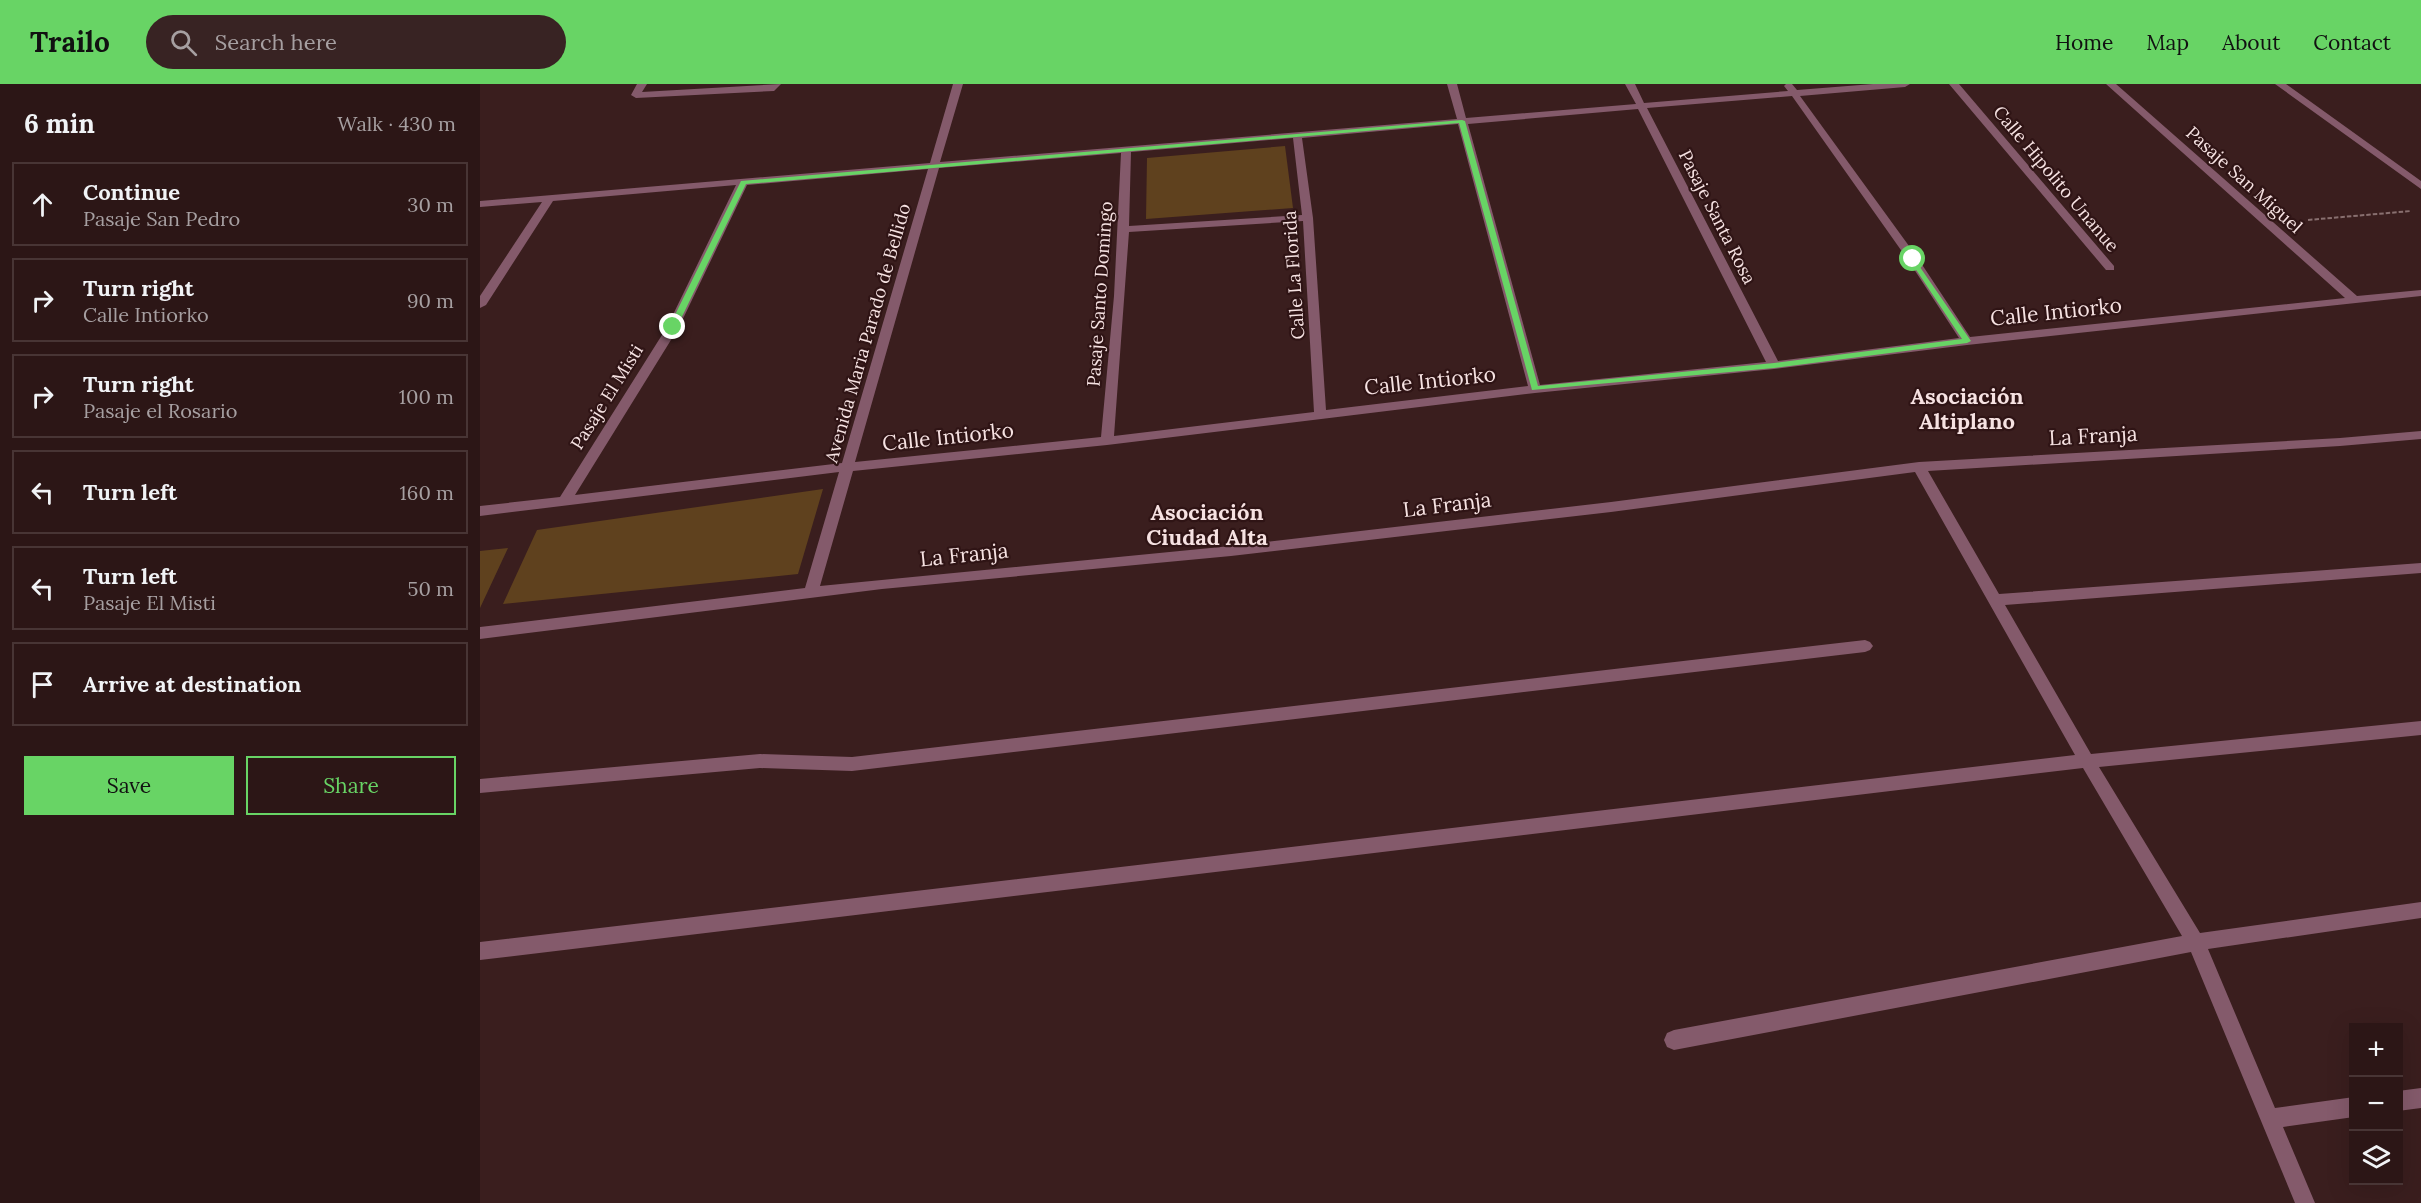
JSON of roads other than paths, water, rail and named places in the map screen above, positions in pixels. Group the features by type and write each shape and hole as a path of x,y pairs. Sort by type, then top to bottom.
{"street":[{"path":"642,84 636,95 774,88 776,84"},
{"name":"Avenida Maria Parado de Bellido","path":"811,593 958,84"},
{"path":"1452,84 1535,389"},
{"name":"Pasaje Santa Rosa","path":"1630,84 1774,366"},
{"path":"480,204 1642,106 1791,89 1905,84"},
{"name":"Calle Hipolito Unanue","path":"1954,84 2110,268"},
{"name":"Pasaje San Miguel","path":"2111,84 2355,301"},
{"path":"2280,84 2421,186"},
{"path":"1791,89 1913,259 1967,341"},
{"name":"Calle La Florida","path":"1297,135 1308,218 1320,413"},
{"name":"Pasaje Santo Domingo","path":"1107,441 1118,348 1125,229 1126,150"},
{"name":"Pasaje El Misti","path":"564,501 673,327 743,182"},
{"path":"480,304 550,198"},
{"path":"1125,229 1308,218"},
{"name":"Calle Intiorko","path":"480,512 847,467 1107,441 1320,413 1774,366 1967,341 2421,293"},
{"name":"La Franja","path":"480,633 811,593 1255,548 1611,507 1919,467 2340,442 2421,435"},
{"path":"1919,467 2087,761 2196,942 2305,1203"},
{"path":"1996,600 2421,568"},
{"path":"480,786 760,761 852,764 1865,646"},
{"path":"480,951 2087,761 2421,728"},
{"path":"1674,1040 2196,942 2421,910"},
{"path":"2403,1100 2421,1098"},
{"path":"2269,1119 2349,1108"}],"district":[{"name":"Asociación Altiplano","path":"1967,408"},
{"name":"Asociación Ciudad Alta","path":"1207,524"}]}
